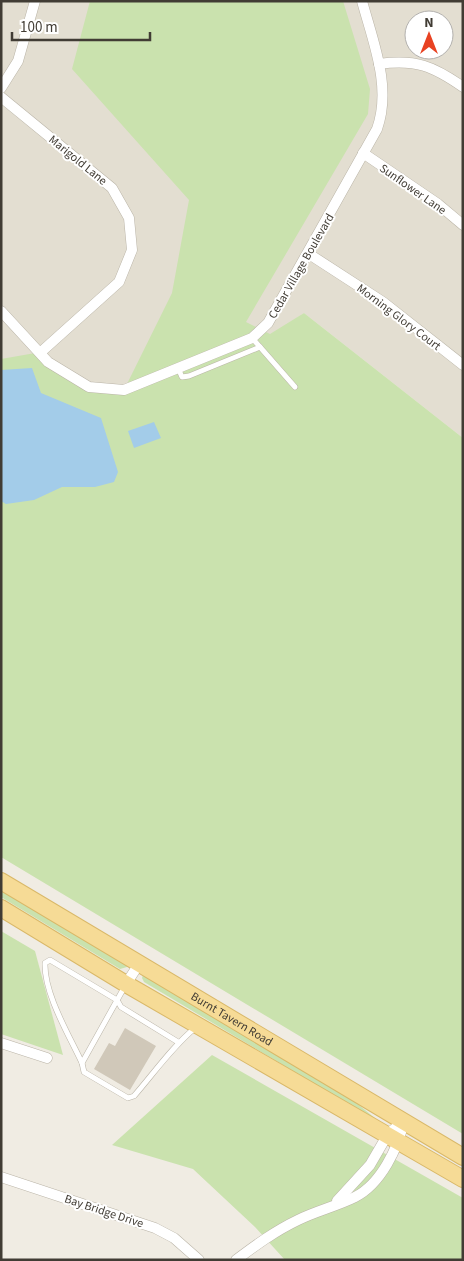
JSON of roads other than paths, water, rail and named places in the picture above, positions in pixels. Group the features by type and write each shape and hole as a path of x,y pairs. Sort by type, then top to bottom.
{"main road":[{"name":"Burnt Tavern Road","path":"1,881 463,1157"},
{"name":"Burnt Tavern Road","path":"1,908 126,984 463,1179"}],"street":[{"path":"1,88 18,61 35,1"},
{"name":"Cedar Village Boulevard","path":"1,311 41,352 48,362 89,387 124,390 252,338 268,323 309,254 377,129 383,114 383,83 362,1"},
{"path":"379,64 404,61 432,68 463,87"},
{"name":"Marigold Lane","path":"1,97 112,188 129,218 132,250 119,282 41,352"},
{"name":"Sunflower Lane","path":"363,153 438,204 463,225"},
{"name":"Morning Glory Court","path":"309,254 383,302 463,365"},
{"path":"126,984 139,964"},
{"path":"1,1043 47,1058"},
{"path":"236,1260 270,1234 332,1205 352,1187 394,1138 404,1121"},
{"name":"Bay Bridge Drive","path":"1,1177 155,1228 174,1238 199,1260"}],"lane":[{"path":"252,338 295,387"},
{"path":"178,368 182,377 189,376 260,348"},
{"path":"178,1042 121,1007 117,1000 50,960 45,963 52,996 82,1063 84,1072 128,1098 134,1096 178,1042 198,1025"},
{"path":"82,1063 126,984"}],"water":[{"path":"32,368 41,393 101,418 118,472 114,482 95,487 62,487 34,500 6,504 1,501 1,370"},
{"path":"154,422 161,438 134,448 128,431"}]}
